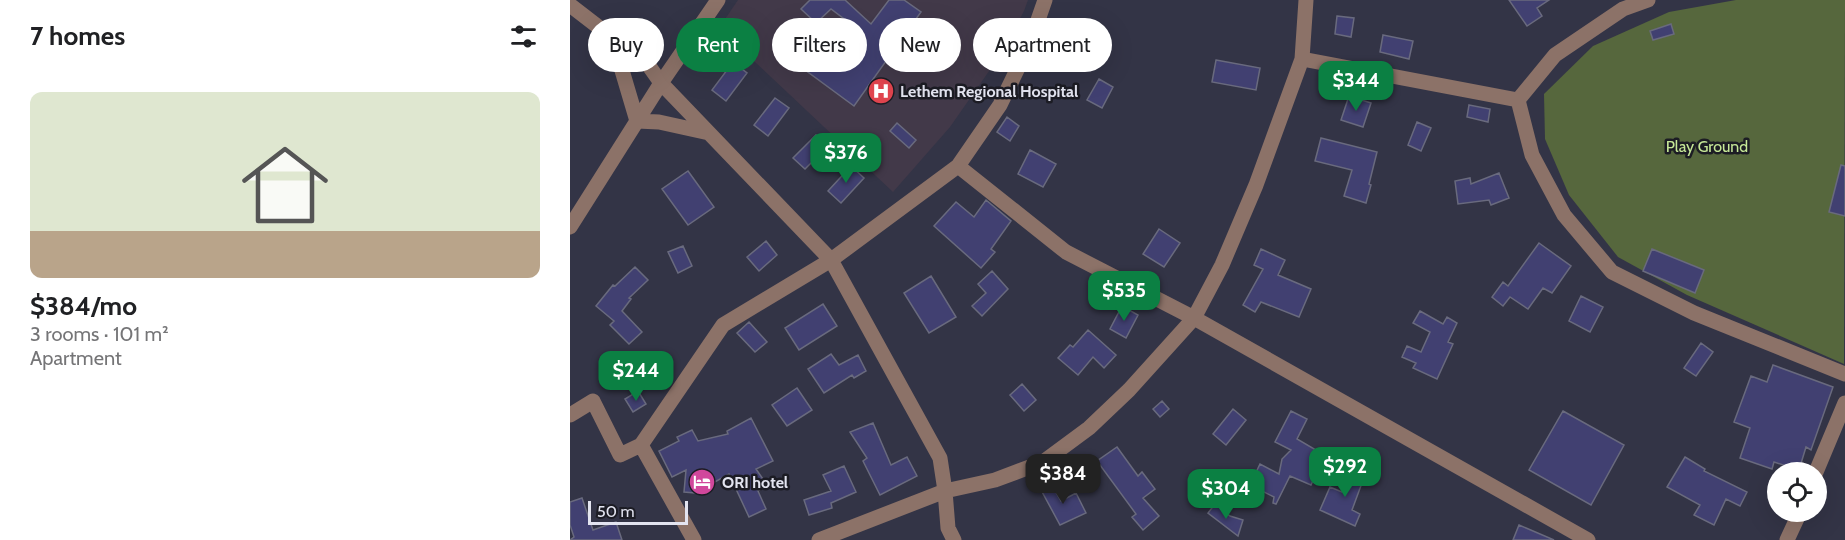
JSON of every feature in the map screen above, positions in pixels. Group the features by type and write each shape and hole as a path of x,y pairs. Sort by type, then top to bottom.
{"street":[{"path":"570,227 661,83 718,0"},
{"path":"570,415 593,400 620,455 640,445 723,326 831,260 958,165 1000,105 1030,43 1045,0"},
{"path":"819,540 945,491 994,480 1043,462 1089,428 1121,398 1194,318 1222,265 1256,185 1302,58 1306,0"},
{"path":"1518,100 1555,55 1623,9 1648,0"},
{"path":"570,5 588,19"},
{"path":"1302,58 1518,100"},
{"path":"622,72 637,121"},
{"path":"653,72 661,83 831,260 940,458 948,528 954,540"},
{"path":"1518,100 1532,155 1564,215 1612,272 1694,313 1845,374"},
{"path":"637,121 659,122 709,133"},
{"path":"958,165 1066,252 1194,318 1588,540"},
{"path":"1820,462 1845,403"},
{"path":"640,445 694,540"},
{"path":"1787,540 1795,522"}],"shaded area":[{"name":"Lethem Regional Hospital","path":"738,0 1028,0 1020,18 973,18 973,72 988,72 950,127 893,192 760,67 760,18 726,18"}],"green space":[{"name":"Play Ground","path":"1736,0 1845,0 1844,364 1687,295 1618,257 1569,195 1545,139 1544,94 1593,46 1669,12"}],"building":[{"path":"810,0 845,0 864,18 843,18 831,9 821,18 811,18 801,9"},
{"path":"889,0 904,0 921,12 917,18 879,18 879,71 854,106 808,72 867,72 867,20 871,24"},
{"path":"1509,0 1549,0 1537,8 1542,16 1527,26"},
{"path":"1337,16 1354,18 1351,37 1335,34"},
{"path":"1671,24 1674,34 1653,40 1650,31"},
{"path":"1383,35 1413,41 1409,59 1380,52"},
{"path":"1216,60 1260,68 1256,90 1212,82"},
{"path":"726,72 747,73 726,101 712,90"},
{"path":"1099,79 1113,87 1102,108 1087,100"},
{"path":"1349,96 1371,103 1363,127 1341,120"},
{"path":"775,98 789,108 768,136 754,125"},
{"path":"1469,105 1490,109 1488,122 1467,117"},
{"path":"1007,117 1019,126 1010,141 997,132"},
{"path":"1417,122 1431,128 1421,151 1408,145"},
{"path":"897,123 916,140 909,148 890,131"},
{"path":"816,135 828,146 805,169 793,158"},
{"path":"1321,138 1377,152 1366,203 1344,196 1352,170 1315,161"},
{"path":"1030,150 1056,164 1043,187 1018,174"},
{"path":"1841,165 1845,166 1845,216 1829,212"},
{"path":"851,166 864,178 841,203 828,191"},
{"path":"688,171 714,207 688,225 662,189"},
{"path":"1499,173 1509,198 1491,205 1489,200 1458,204 1455,181 1470,178 1471,184"},
{"path":"986,200 1011,221 991,249 995,252 981,268 934,226 956,202 974,217"},
{"path":"1159,229 1180,243 1164,267 1143,254"},
{"path":"766,241 777,255 759,271 747,257"},
{"path":"1539,243 1571,266 1552,293 1543,288 1528,309 1510,297 1503,306 1492,297 1503,282 1508,286"},
{"path":"683,246 692,266 678,273 668,252"},
{"path":"1261,249 1285,260 1278,275 1311,289 1299,317 1261,302 1255,312 1243,305 1263,269 1254,265"},
{"path":"1652,249 1704,270 1695,293 1643,271"},
{"path":"635,267 648,280 629,298 631,299 622,311 642,332 629,344 610,325 614,321 596,306 613,285 615,286"},
{"path":"992,271 1008,289 982,316 972,306 986,293 978,284"},
{"path":"931,276 956,317 929,333 904,293"},
{"path":"1581,296 1603,307 1590,332 1569,321"},
{"path":"823,304 837,326 799,350 785,328"},
{"path":"1122,306 1138,315 1126,338 1110,329"},
{"path":"1420,311 1443,324 1447,317 1457,323 1448,342 1453,344 1437,379 1413,368 1416,363 1402,357 1407,346 1421,352 1430,332 1413,323"},
{"path":"749,322 767,342 755,352 737,333"},
{"path":"1088,330 1116,355 1104,368 1093,357 1078,375 1058,358 1070,345 1073,347"},
{"path":"1701,343 1713,352 1696,376 1684,368"},
{"path":"831,354 839,365 858,355 866,371 854,378 852,375 824,393 808,369"},
{"path":"1773,365 1833,387 1811,450 1806,447 1801,462 1767,462 1767,467 1740,458 1750,428 1734,422 1751,376 1767,382"},
{"path":"1022,384 1036,400 1024,411 1010,395"},
{"path":"797,388 812,410 787,426 772,405"},
{"path":"638,391 646,404 633,412 625,399"},
{"path":"1162,401 1169,409 1160,417 1153,409"},
{"path":"1233,409 1246,420 1226,445 1213,434"},
{"path":"1291,411 1307,419 1297,439 1321,453 1312,466 1318,469 1311,485 1290,476 1276,504 1273,503 1274,497 1250,485 1260,464 1279,474 1282,459 1291,450 1275,442"},
{"path":"1563,411 1624,445 1591,505 1529,470"},
{"path":"751,418 773,461 756,469 767,485 758,491 766,509 749,517 729,474 695,493 684,492 686,470 672,477 659,451 679,441 677,437 692,430 698,441 728,434 727,431"},
{"path":"873,423 891,465 907,457 917,476 880,495 863,461 867,458 850,432"},
{"path":"1117,447 1138,476 1142,472 1155,489 1143,498 1159,516 1143,530 1132,517 1136,514 1097,461"},
{"path":"1685,457 1705,469 1704,471 1747,492 1740,506 1726,499 1714,525 1694,515 1700,505 1667,487"},
{"path":"844,466 856,492 831,503 832,508 809,515 804,500 831,491 823,475"},
{"path":"1351,467 1366,472 1352,510 1360,514 1355,526 1320,510 1330,487 1342,492"},
{"path":"1050,482 1061,501 1076,493 1086,513 1060,525 1040,488"},
{"path":"582,498 593,530 616,522 622,540 570,540 574,537 570,525 570,502"},
{"path":"1215,504 1230,516 1243,520 1238,536 1208,513"},
{"path":"1519,525 1554,540 1513,540"}],"place":[{"name":"Lethem Regional Hospital","path":"881,91"},
{"name":"ORI hotel","path":"702,482"}]}
